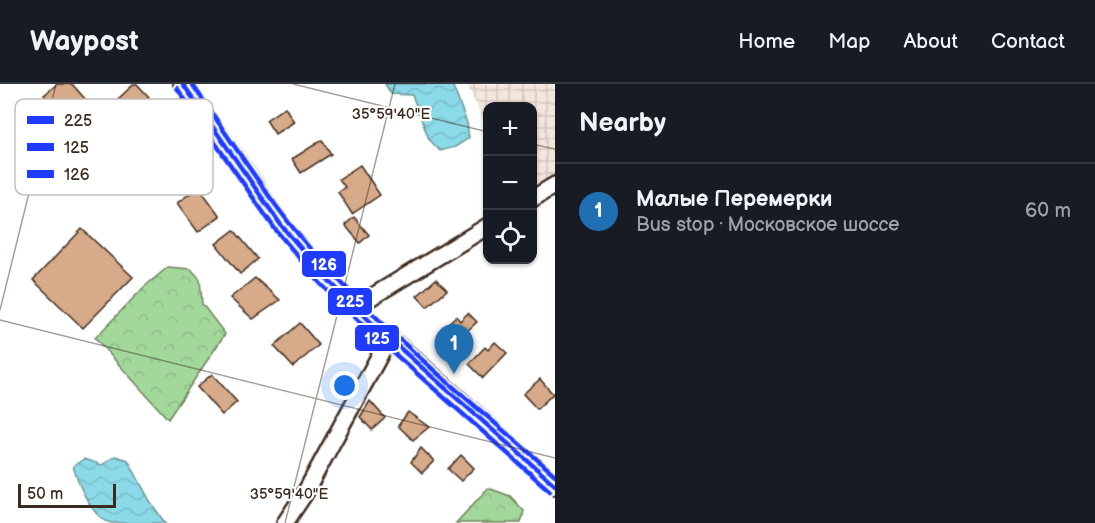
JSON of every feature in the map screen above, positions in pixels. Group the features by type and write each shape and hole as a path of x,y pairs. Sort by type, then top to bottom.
{"main road":[{"path":"183,84 193,99"},
{"path":"213,127 281,225 314,265 355,307 555,485"}],"lane":[{"path":"537,196 555,185"},
{"path":"355,307 483,229"},
{"path":"285,523 305,493 389,338"}],"shaded area":[{"path":"467,84 555,84 555,176 537,187 537,102 483,102 483,121"}],"green space":[{"path":"168,267 191,269 200,279 202,304 225,334 168,419 95,338 144,287"},
{"path":"488,488 510,496 524,511 521,523 456,523"}],"water":[{"path":"385,84 452,84 467,123 469,138 455,147 440,151 429,139 412,95 391,94"},
{"path":"115,456 128,460 165,523 112,523 98,515 92,508 82,491 73,466 84,459 102,465"}],"building":[{"path":"57,84 72,84 85,99 48,99 44,95"},
{"path":"134,84 137,84 149,97 147,99 118,99"},
{"path":"285,107 294,122 275,134 266,120"},
{"path":"322,140 331,154 301,173 292,159"},
{"path":"360,165 380,195 352,214 338,192 345,187 339,179"},
{"path":"188,195 205,195 220,216 198,232 177,203"},
{"path":"354,217 369,235 360,243 345,225"},
{"path":"82,229 133,277 83,328 33,280"},
{"path":"234,230 258,259 240,274 216,244"},
{"path":"255,278 280,300 253,319 230,298"},
{"path":"436,279 447,290 427,307 417,296"},
{"path":"468,313 477,322 456,341 443,328 456,316 460,321"},
{"path":"300,323 319,345 293,367 274,346"},
{"path":"495,342 507,353 483,378 469,364 485,347 488,350"},
{"path":"212,374 237,402 222,415 197,387"},
{"path":"540,379 553,394 537,409 523,394"},
{"path":"370,401 385,418 372,430 360,417"},
{"path":"408,412 429,427 413,440 398,426"},
{"path":"421,448 434,461 422,473 411,462"},
{"path":"461,455 474,468 461,481 448,469"}],"transit line":[{"name":"225","path":"183,84 193,99"},
{"name":"126","path":"192,84 202,99"},
{"name":"125","path":"177,88 185,99"},
{"name":"126","path":"213,115 276,206 333,274 413,352 555,475"},
{"name":"225","path":"213,127 281,225 326,278 376,327 555,485"},
{"name":"125","path":"213,140 275,229 320,283 371,333 550,491"}],"place":[{"name":"Малые Перемерки","path":"454,374"}]}
